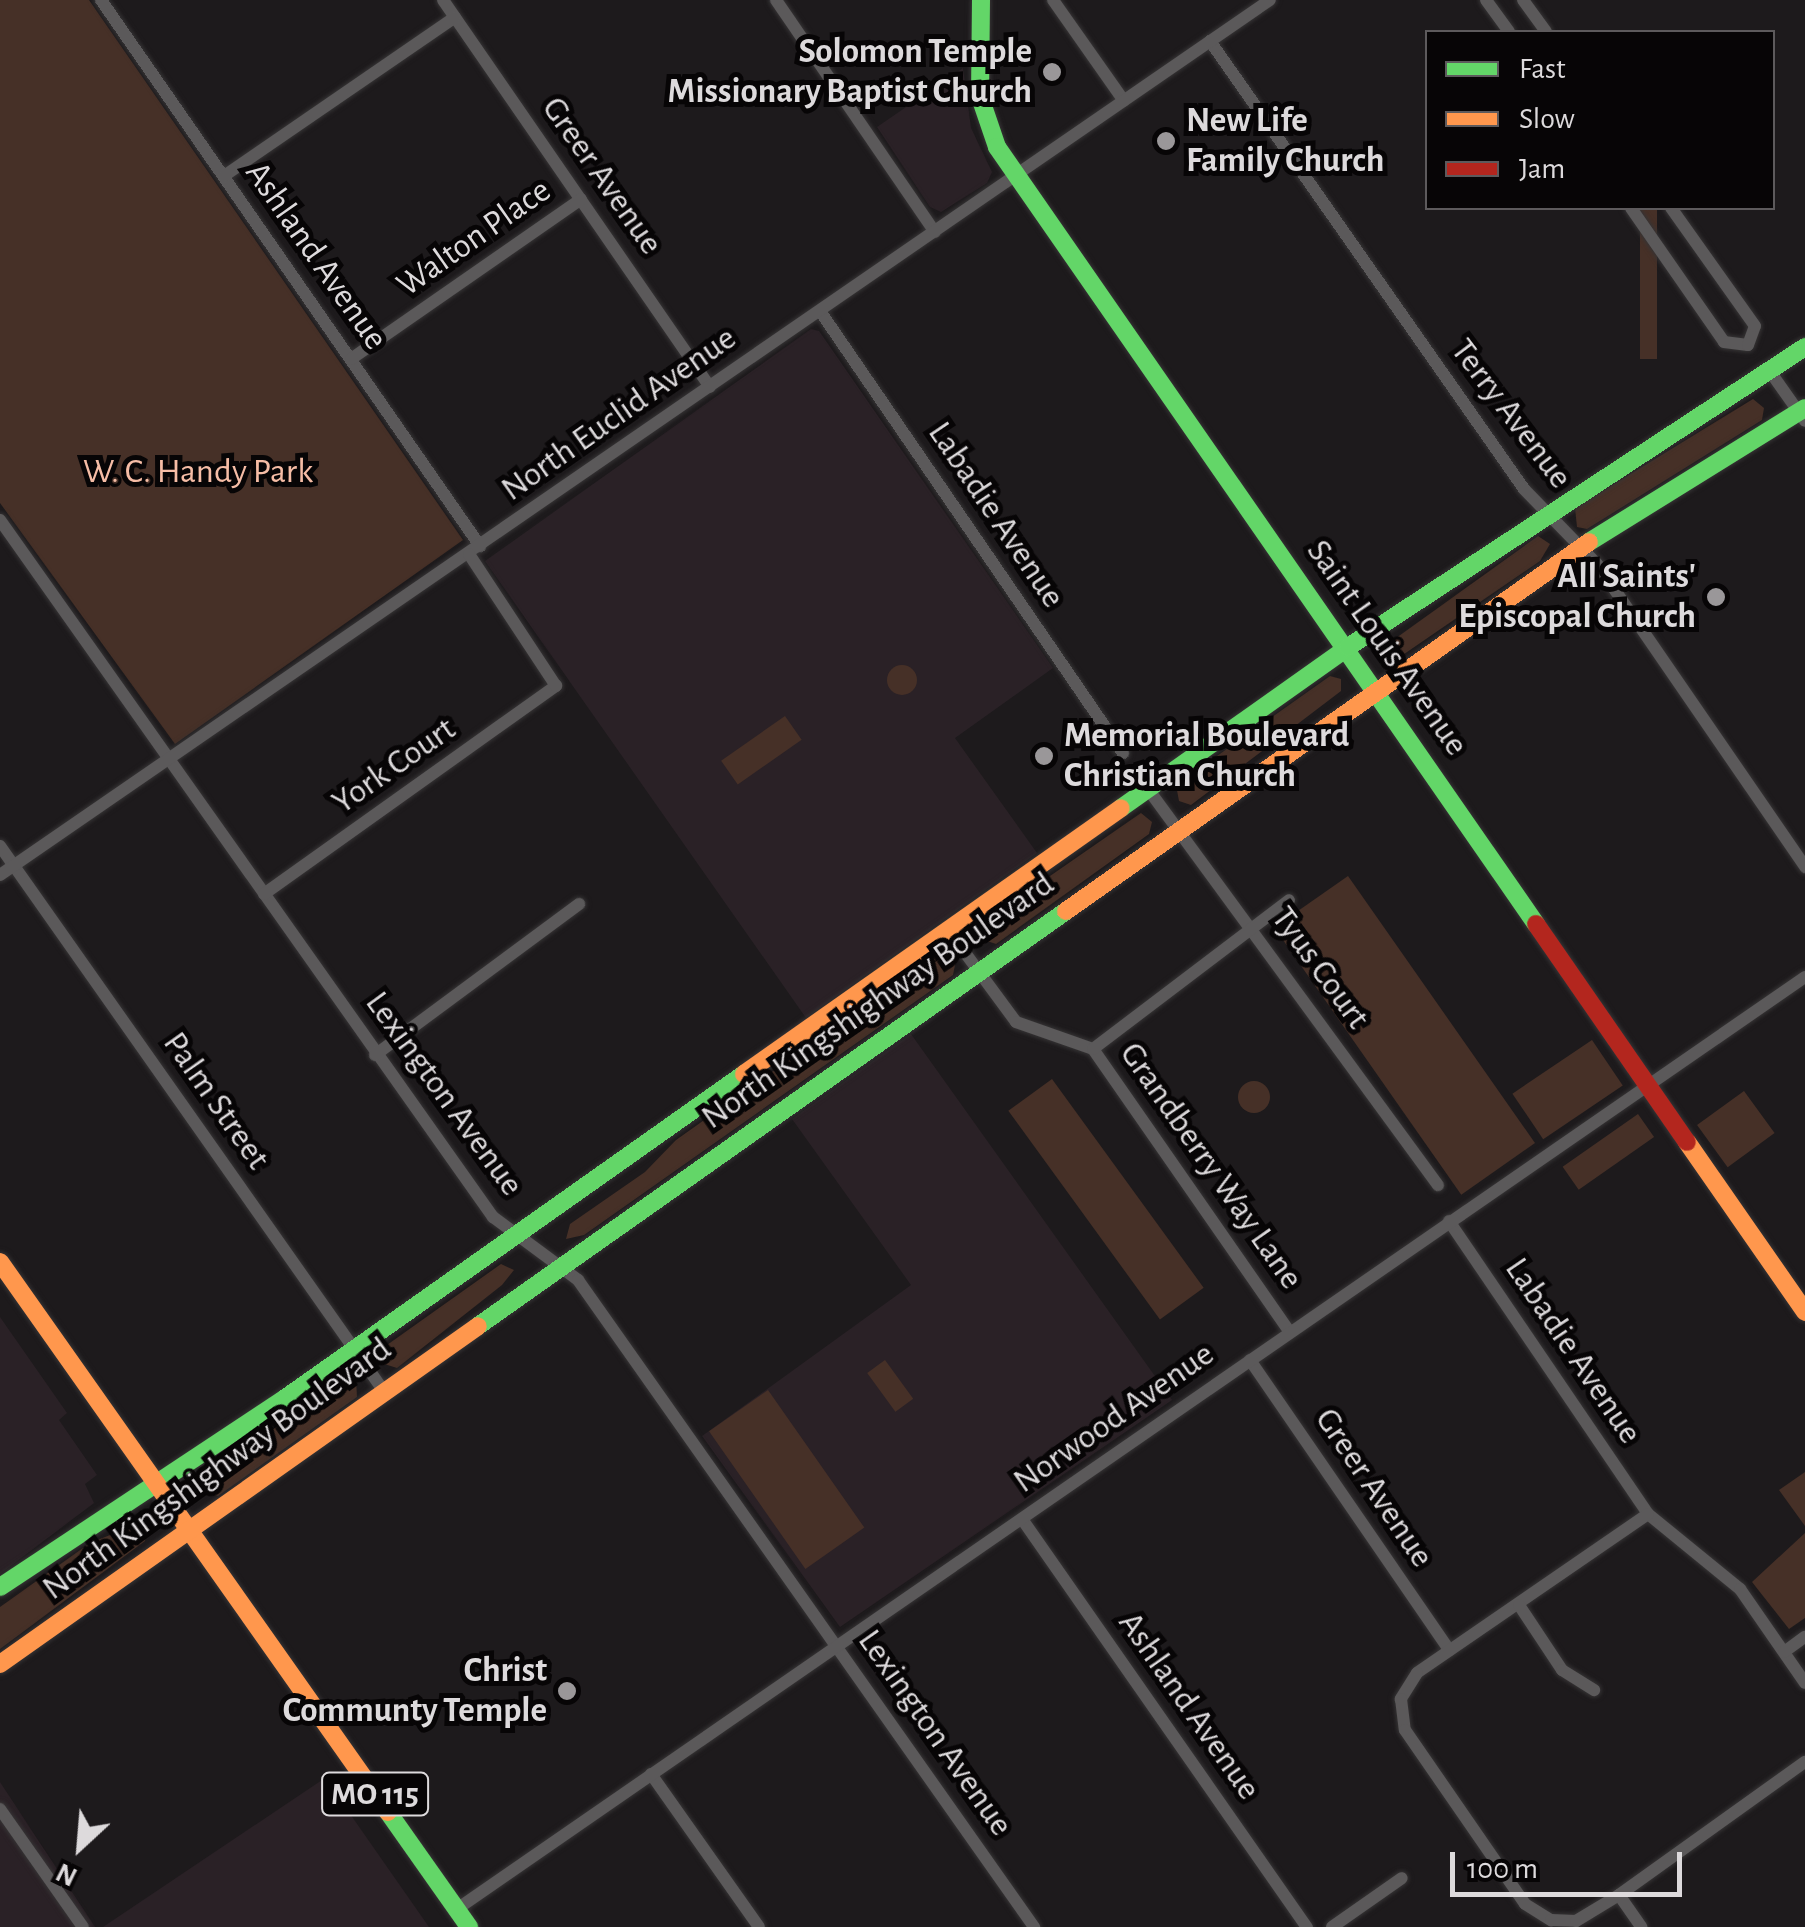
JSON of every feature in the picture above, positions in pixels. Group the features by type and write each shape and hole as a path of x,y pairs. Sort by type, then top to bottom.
{"main road":[{"name":"Saint Louis Avenue","path":"981,0 980,97 992,138 1805,1312"},
{"name":"North Kingshighway Boulevard","path":"0,1588 159,1486 354,1350 1348,647 1546,512 1805,347"},
{"name":"North Kingshighway Boulevard","path":"0,1664 558,1264 1581,548 1803,414"},
{"name":"MO 115","path":"0,1262 469,1927"}],"street":[{"name":"Ashland Avenue","path":"101,0 351,360 475,550 556,686"},
{"name":"Greer Avenue","path":"444,0 710,387"},
{"path":"776,0 934,232"},
{"name":"North Euclid Avenue","path":"0,875 1270,0"},
{"path":"1486,0 1508,30"},
{"path":"1523,0 1545,30"},
{"path":"1057,5 1124,101"},
{"path":"224,176 455,17"},
{"name":"Terry Avenue","path":"1210,41 1546,512 1581,548 1805,867"},
{"name":"Walton Place","path":"351,360 581,200"},
{"path":"1632,210 1724,342 1748,345 1755,326 1671,210"},
{"name":"Labadie Avenue","path":"820,311 1123,753"},
{"path":"1769,370 1803,414"},
{"name":"Lexington Avenue","path":"0,520 493,1217 578,1280 1034,1927"},
{"name":"York Court","path":"264,894 556,686"},
{"name":"Tyus Court","path":"1148,789 1256,927 1438,1185"},
{"name":"Palm Street","path":"0,846 383,1390"},
{"path":"1094,1049 1289,900"},
{"path":"375,1055 579,904"},
{"name":"Grandberry Way Lane","path":"949,931 1016,1022 1094,1049 1289,1331"},
{"name":"Norwood Avenue","path":"457,1909 1805,977"},
{"name":"Labadie Avenue","path":"1449,1221 1648,1514 1740,1589 1805,1683"},
{"name":"Greer Avenue","path":"1250,1360 1449,1650"},
{"path":"1648,1514 1417,1674 1402,1700 1405,1730 1526,1904 1551,1920 1576,1920 1618,1895 1805,1762"},
{"name":"Ashland Avenue","path":"1022,1519 1307,1927"},
{"path":"1519,1604 1562,1670 1594,1690"},
{"path":"1784,1652 1805,1637"},
{"path":"651,1774 759,1927"},
{"path":"0,1808 84,1927"},
{"path":"1332,1927 1402,1878"},
{"path":"1618,1895 1641,1927"}],"shaded area":[{"path":"963,68 971,128 992,172 987,183 941,212 930,207 877,127"},
{"path":"811,329 819,331 1053,668 955,738 1037,853 806,1018 485,561"},
{"path":"911,1034 1172,1400 840,1627 702,1436 911,1285 792,1119"},
{"path":"0,1317 67,1413 59,1420 97,1475 85,1484 94,1503 0,1574"},
{"path":"325,1778 429,1927 103,1927"},
{"path":"0,1782 95,1927 0,1927"}],"green space":[{"name":"W. C. Handy Park","path":"0,0 89,0 463,540 175,744 0,503"},
{"path":"1640,210 1657,210 1657,359 1640,359"},
{"path":"1753,399 1764,408 1762,420 1587,529 1577,527 1575,508"},
{"path":"1538,536 1550,544 1540,561 1391,663 1382,661 1378,651"},
{"path":"902,665 916,674 917,680 908,694 902,695 888,686 887,680 896,666"},
{"path":"1330,676 1341,679 1341,691 1191,805 1179,801 1176,785"},
{"path":"785,716 802,740 738,784 721,761"},
{"path":"1141,813 1152,822 1149,834 996,944 984,940 982,923"},
{"path":"1348,876 1535,1143 1461,1195 1274,928"},
{"path":"946,955 955,965 953,975 584,1235 566,1239 570,1224 645,1172 676,1140 934,957"},
{"path":"1592,1040 1623,1086 1543,1139 1512,1094"},
{"path":"1052,1079 1204,1288 1160,1319 1008,1111"},
{"path":"1254,1081 1266,1085 1270,1097 1266,1109 1254,1113 1242,1109 1238,1097 1242,1085"},
{"path":"1744,1091 1775,1133 1728,1167 1697,1125"},
{"path":"1638,1114 1654,1137 1579,1190 1563,1167"},
{"path":"501,1264 514,1270 502,1285 397,1368 381,1363 380,1350"},
{"path":"885,1360 913,1399 895,1412 867,1373"},
{"path":"344,1375 356,1379 357,1397 218,1496 207,1493 204,1481"},
{"path":"768,1390 864,1528 805,1569 709,1431"},
{"path":"1805,1472 1805,1526 1779,1490"},
{"path":"135,1525 146,1532 145,1541 0,1649 0,1607 90,1543"},
{"path":"1805,1533 1805,1618 1789,1629 1752,1582"}],"traffic: fast":[{"path":"981,0 980,97 997,147 1536,924"},
{"path":"1121,808 1348,647 1805,347"},
{"path":"1589,542 1805,408"},
{"path":"478,1326 1066,911"},
{"path":"0,1587 284,1399 744,1074"},
{"path":"388,1812 469,1927"}],"traffic: slow":[{"path":"1066,911 1589,542"},
{"path":"744,1074 1121,808"},
{"path":"1687,1142 1805,1312"},
{"path":"0,1262 388,1812"},
{"path":"0,1664 478,1326"}],"traffic: jam":[{"path":"1536,924 1687,1142"}],"place":[{"name":"Solomon Temple Missionary Baptist Church","path":"1052,72"},
{"name":"New Life Family Church","path":"1166,141"},
{"name":"All Saints' Episcopal Church","path":"1716,597"},
{"name":"Memorial Boulevard Christian Church","path":"1044,756"},
{"name":"Christ Communty Temple","path":"567,1691"}]}
